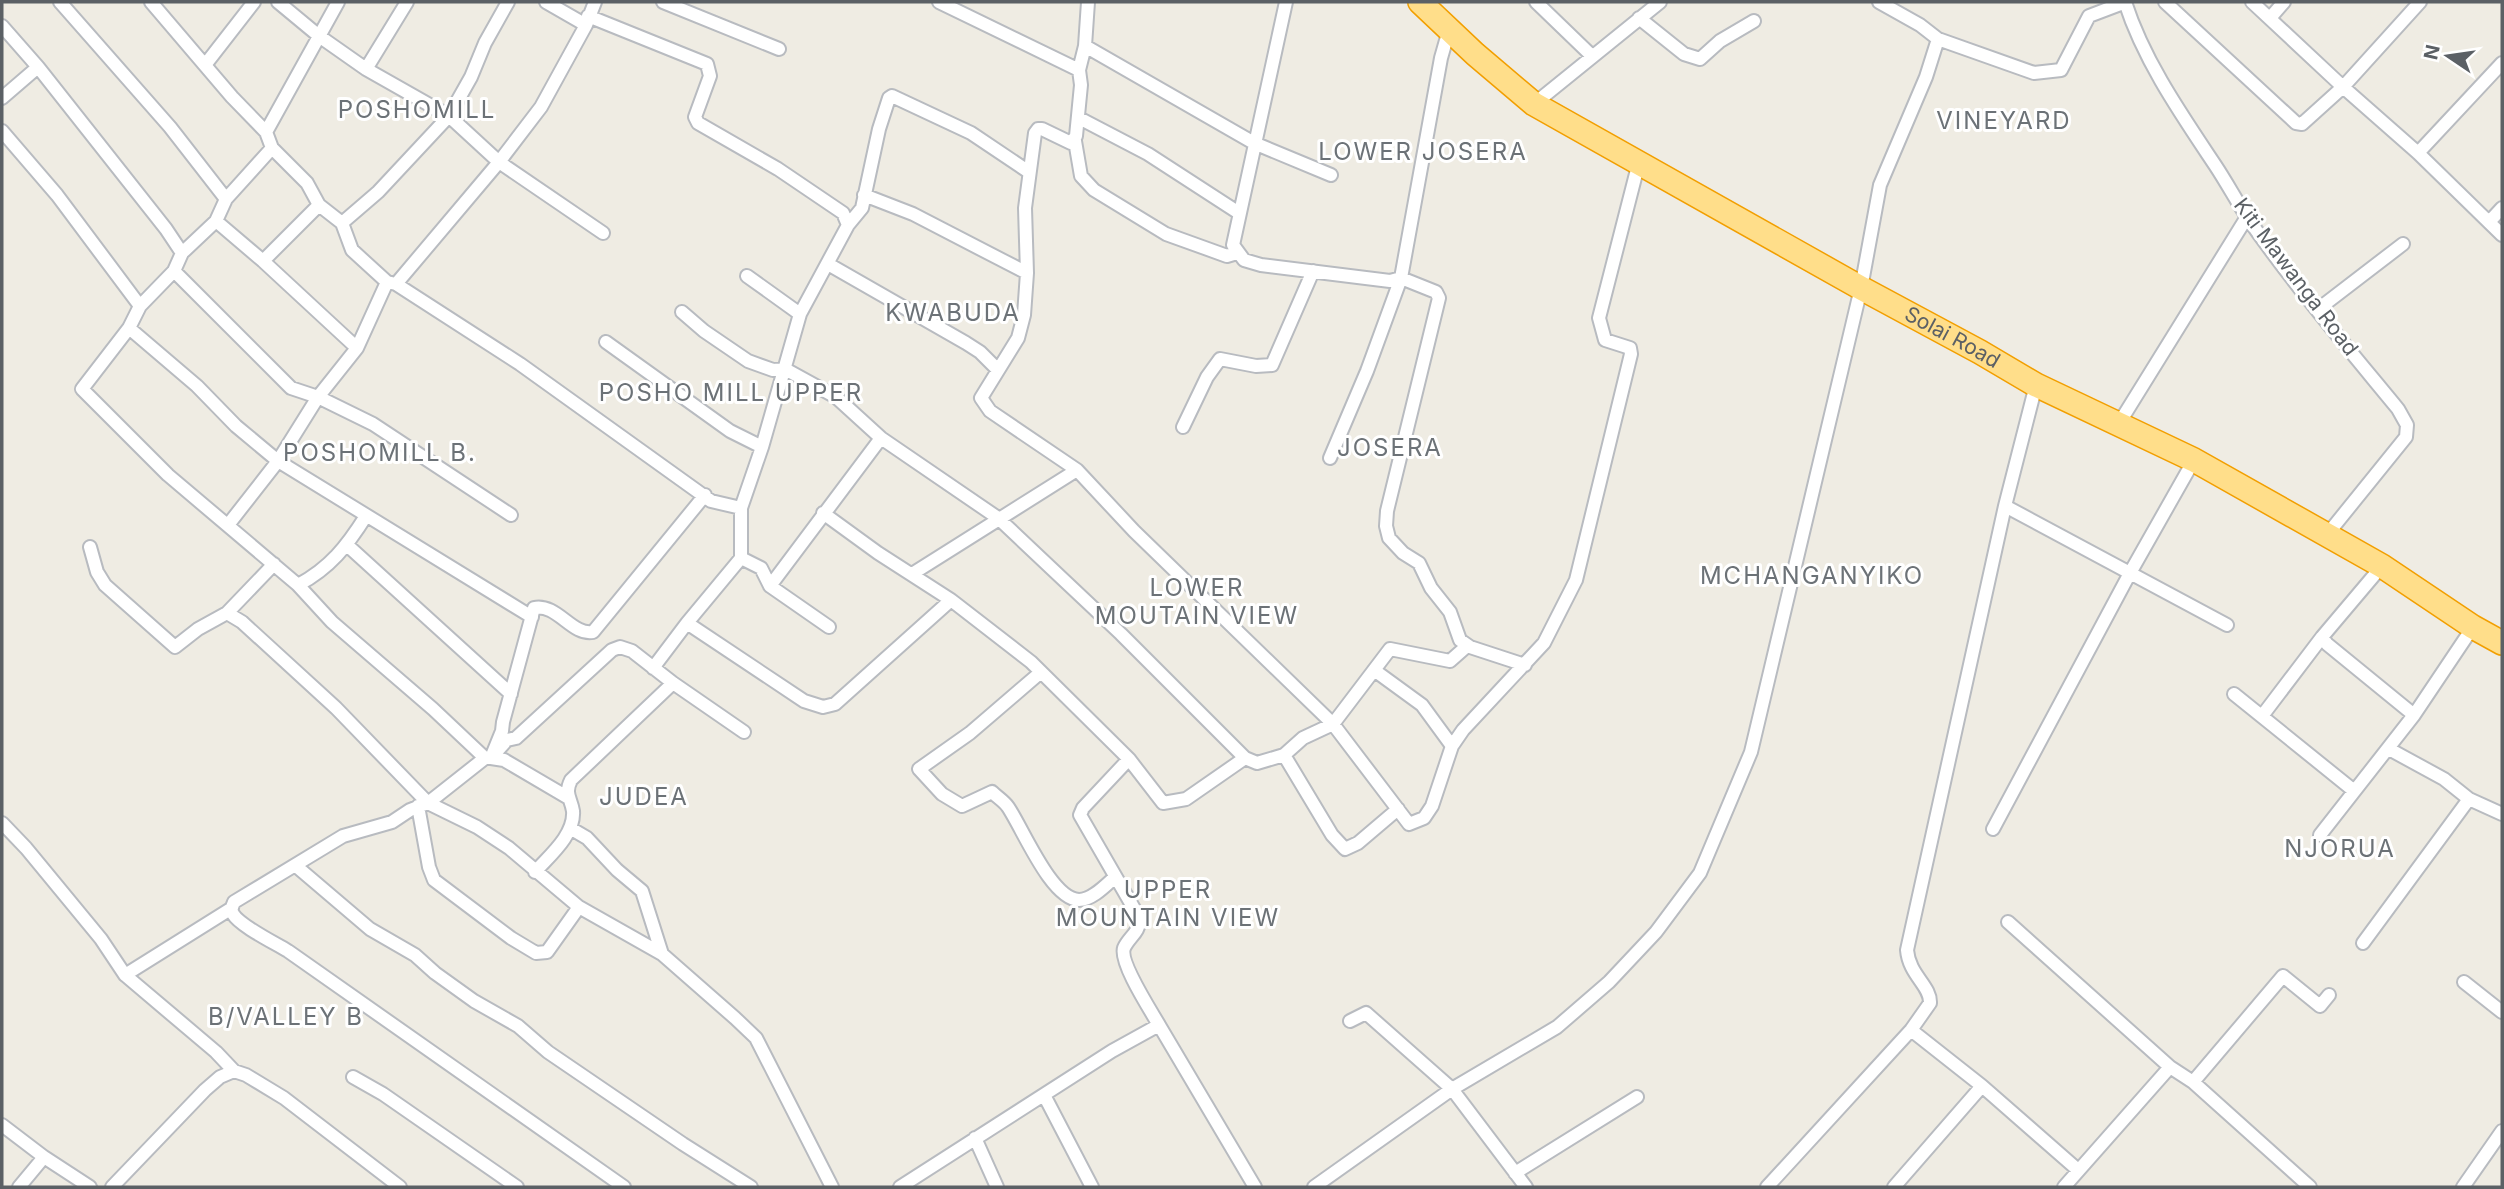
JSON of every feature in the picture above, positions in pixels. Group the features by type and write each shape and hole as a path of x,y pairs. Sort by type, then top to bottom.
{"highway":[{"name":"Solai Road","path":"1420,2 1534,104 2036,385 2194,460 2382,566 2473,627 2502,643"}],"street":[{"path":"60,2 170,127 226,199"},
{"path":"153,2 232,97 266,132 272,148 307,183 319,205 342,223 352,250 368,267 520,364 711,500 741,508"},
{"path":"205,65 254,2"},
{"path":"278,2 319,36 366,69 449,117 499,162 603,233"},
{"path":"266,132 338,2"},
{"path":"366,69 407,2"},
{"path":"342,223 377,192 449,117 508,2"},
{"path":"546,2 587,21 707,64 710,76 695,117 698,123 811,191 843,213 848,225"},
{"path":"228,525 278,461 318,397 357,348 391,283 499,162 541,107 595,2"},
{"path":"663,2 779,49"},
{"path":"939,2 1079,70"},
{"path":"1088,2 1085,46 1079,70 1079,118 1074,141 1082,176 1094,190 1166,234 1227,256 1237,253"},
{"path":"1286,2 1233,245 1244,260 1261,265 1390,281 1401,278 1436,292 1439,298 1387,511 1386,526 1394,545 1419,563 1431,588 1450,612 1460,640 1467,646 1525,665"},
{"path":"1536,2 1592,56"},
{"path":"1534,104 1660,2"},
{"path":"1879,2 1920,25 1938,39 2034,73 2061,70 2089,16 2125,2"},
{"name":"Kiti Mawanga Road","path":"2125,2 2133,26 2176,106 2247,217 2317,310 2398,409 2407,425 2406,437 2326,536"},
{"path":"2165,2 2296,122 2302,124 2343,87 2420,2"},
{"path":"2252,2 2418,153 2502,235"},
{"path":"2270,18 2284,2"},
{"path":"1639,18 1684,54 1700,59 1720,41 1754,21"},
{"path":"2,26 166,229 182,253"},
{"path":"1330,458 1367,371 1401,278 1441,58 1449,30"},
{"path":"1314,1187 1452,1089 1557,1027 1609,982 1656,932 1700,873 1751,752 1861,288 1880,185 1926,77 1938,39"},
{"path":"1085,46 1254,143 1331,175"},
{"path":"2418,153 2502,63"},
{"path":"2,98 37,68"},
{"path":"653,668 741,558 741,508 786,369 800,314 848,225 860,212 889,98 892,96 971,133 1029,172"},
{"path":"1079,118 1148,154 1239,213"},
{"path":"1074,141 1066,141 1038,129 1035,133 1025,208 1027,273 1024,315 1018,338 981,398 990,411 1077,470 1133,531 1333,724 1409,824 1424,818 1432,806 1452,746 1463,730 1525,665 1553,629 1576,580 1631,354 1630,348 1623,344 1605,340 1599,318 1639,162"},
{"path":"2,131 57,195 141,306"},
{"path":"272,148 226,199 216,222 182,253 174,271 141,306 129,328 82,389 168,475 298,585 332,622 488,758 504,760 567,797"},
{"path":"864,195 913,214 1027,273"},
{"path":"263,261 319,205"},
{"path":"2489,222 2502,208"},
{"path":"2118,425 2247,217"},
{"path":"216,222 263,261 357,348"},
{"path":"2317,310 2403,244"},
{"path":"828,264 966,343 980,352 998,370"},
{"path":"174,271 292,388 318,397 373,424 511,515"},
{"path":"1184,427 1207,377 1220,359 1256,366 1272,365 1313,271"},
{"path":"747,276 800,314"},
{"path":"682,312 704,331 748,361 773,370 786,369 836,397 881,438 998,518 1121,634 1245,758 1263,763 1284,755 1303,738 1333,724 1390,649 1450,661 1467,646"},
{"path":"129,328 278,461 532,617"},
{"path":"606,342 730,431 762,447"},
{"path":"1767,1187 1911,1030 1927,1008 1930,998 1913,972 1908,960 1908,950 2005,506 2036,385"},
{"path":"770,586 881,438"},
{"path":"1993,829 2130,573 2194,460"},
{"path":"912,574 1077,470"},
{"path":"488,758 502,732 534,608 546,608 583,631 593,632 705,495"},
{"path":"2005,506 2227,625"},
{"path":"823,513 951,600 1041,672 1129,759 1163,803 1186,799 1245,758"},
{"path":"298,585 319,574 347,545 366,516"},
{"path":"347,545 511,694"},
{"path":"90,547 96,572 106,585 175,647 198,629 227,613 274,564"},
{"path":"741,558 761,568 770,586 829,627"},
{"path":"2262,716 2322,637 2382,566"},
{"path":"687,623 804,701 823,707 835,704 951,600"},
{"path":"227,613 242,622 336,708 423,804 477,827 509,848 579,907 662,954 756,1038 832,1187"},
{"path":"2320,835 2353,790 2389,749 2473,627"},
{"path":"2322,637 2327,644 2414,715"},
{"path":"624,1187 299,959 240,921 232,908 234,902 343,836 392,822 423,804 488,758 507,740 516,738 612,650 620,647 626,648 744,732"},
{"path":"1374,670 1422,705 1452,746"},
{"path":"1041,672 970,733 919,769 942,794 962,806 992,792 1006,805 1052,880 1066,897 1080,900 1088,898 1115,877"},
{"path":"536,872 570,828 573,811 567,797 567,787 572,780 673,683"},
{"path":"2234,694 2353,790"},
{"path":"2389,749 2444,779 2469,799 2502,814"},
{"path":"1284,755 1332,835 1345,849 1358,843 1398,809"},
{"path":"1129,759 1083,808 1080,815 1140,919 1136,934 1123,951 1124,961 1255,1187"},
{"path":"2363,943 2469,799"},
{"path":"423,804 429,867 434,880 511,938 536,953 547,952 579,907"},
{"path":"2,823 26,848 92,929 125,975 216,1052 234,1071 246,1074 284,1098 400,1187"},
{"path":"570,828 587,838 617,870 642,891 662,954"},
{"path":"296,866 370,929 415,955 474,1001 518,1026 548,1052 751,1187"},
{"path":"125,975 232,908"},
{"path":"2008,922 2170,1067 2193,1082 2302,1184"},
{"path":"2193,1082 2283,976 2320,1006 2329,995"},
{"path":"2464,982 2502,1012"},
{"path":"1350,1021 1366,1013 1452,1089 1526,1187"},
{"path":"900,1187 1112,1051 1159,1025"},
{"path":"1911,1030 1982,1086 2078,1170"},
{"path":"2064,1187 2170,1067"},
{"path":"112,1187 205,1090 220,1077 234,1071"},
{"path":"353,1077 393,1101 517,1187"},
{"path":"1894,1187 1982,1086"},
{"path":"1044,1095 1092,1187"},
{"path":"1516,1173 1637,1097"},
{"path":"2,1125 90,1187"},
{"path":"2463,1187 2502,1131"},
{"path":"975,1138 997,1187"},
{"path":"19,1187 44,1157"}],"district":[{"name":"POSHOMILL","path":"417,110"},
{"name":"VINEYARD","path":"2004,121"},
{"name":"LOWER JOSERA","path":"1423,152"},
{"name":"KWABUDA","path":"953,313"},
{"name":"POSHO MILL UPPER","path":"731,393"},
{"name":"JOSERA","path":"1390,448"},
{"name":"POSHOMILL B.","path":"380,453"},
{"name":"MCHANGANYIKO","path":"1812,576"},
{"name":"LOWER MOUTAIN VIEW","path":"1197,602"},
{"name":"JUDEA","path":"644,797"},
{"name":"NJORUA","path":"2340,849"},
{"name":"UPPER MOUNTAIN VIEW","path":"1168,904"},
{"name":"B/VALLEY B","path":"286,1017"}]}
